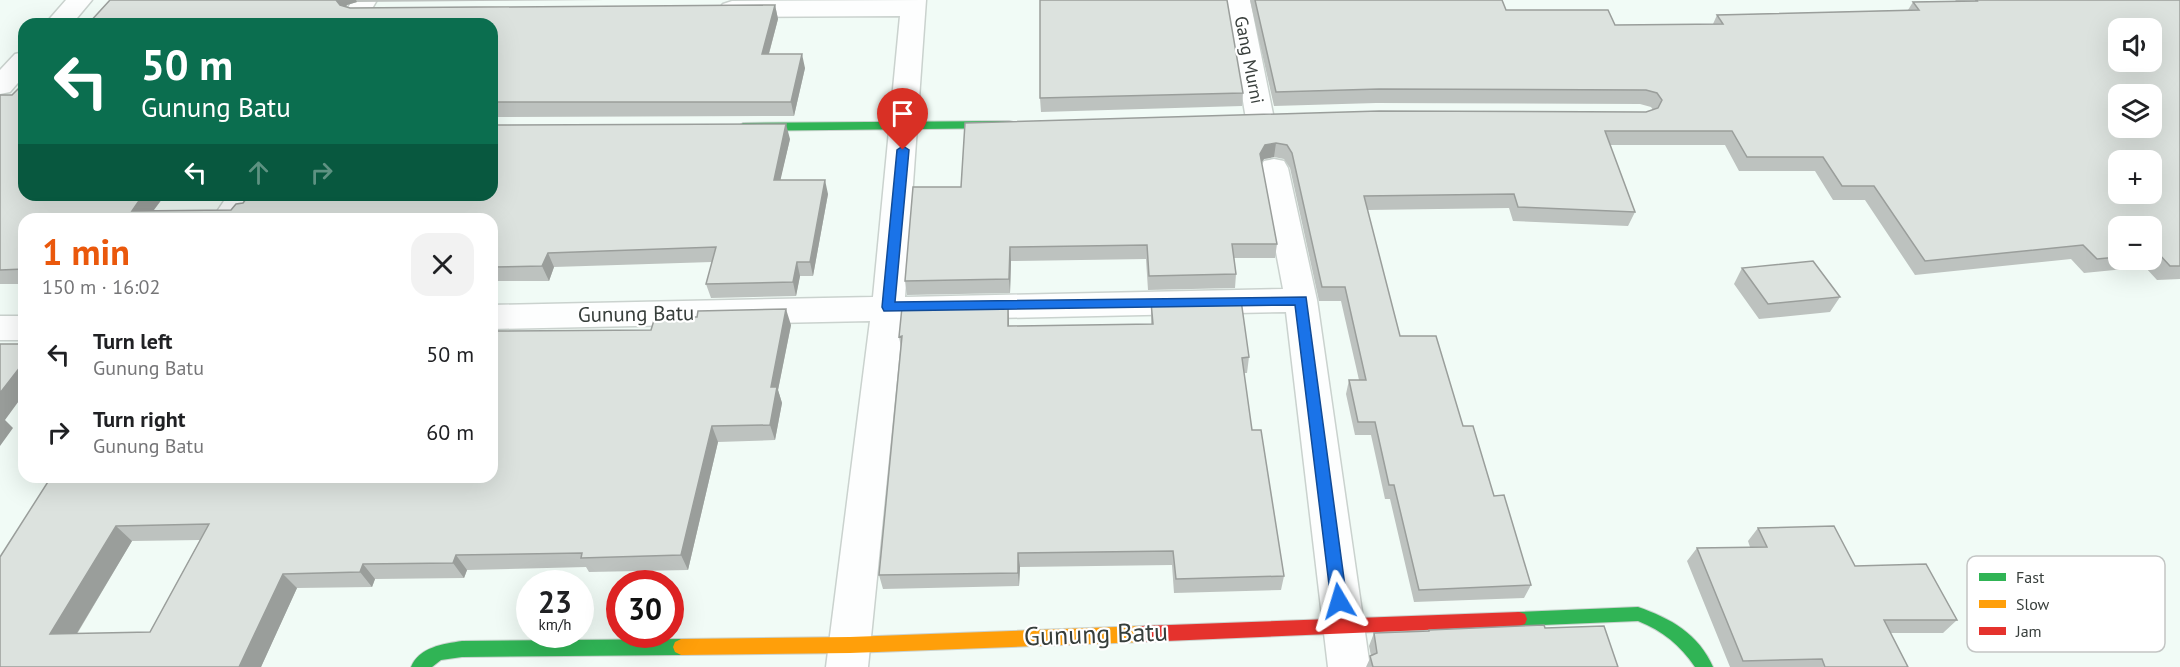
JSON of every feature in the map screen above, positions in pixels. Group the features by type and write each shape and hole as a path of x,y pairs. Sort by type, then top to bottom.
{"street":[{"path":"64,18 80,0"},
{"name":"Gang Murni","path":"1238,0 1260,119"},
{"path":"712,9 913,4 905,127 888,307 848,656"},
{"path":"0,86 18,66"},
{"path":"728,128 1023,124"},
{"path":"1274,168 1301,300 1349,667"},
{"name":"Gunung Batu","path":"498,317 1301,300"},
{"path":"0,328 18,328"},
{"name":"Gunung Batu","path":"419,667 436,653 462,649 848,656 1342,624 1638,614 1667,626 1685,638 1705,667"}],"building":[{"path":"110,0 336,0 340,5 350,8 775,5 762,54 802,54 791,102 498,102 498,18 94,18"},
{"path":"1040,0 1227,0 1243,93 1040,98"},
{"path":"1255,0 1502,0 1506,10 1608,10 1615,25 1723,24 1717,15 1919,10 1913,2 2180,0 2180,266 2170,266 2162,257 2162,216 2108,216 2108,258 2097,259 2083,245 1925,261 1874,186 1842,186 1823,157 1747,157 1732,131 1605,131 1635,212 1518,207 1514,194 1364,196 1400,336 1436,336 1463,426 1473,426 1494,496 1504,495 1531,585 1419,590 1394,485 1389,485 1375,422 1358,422 1349,380 1366,380 1345,287 1322,287 1292,153 1287,145 1276,143 1265,145 1260,154 1277,244 1232,244 1236,274 1149,276 1147,245 1010,247 1009,279 905,281 913,187 961,187 965,123 1379,111 1646,112 1658,108 1662,100 1657,93 1646,90 1379,89 1276,92"},
{"path":"18,89 18,201 139,201 132,211 231,210 236,204 244,201 498,201 498,125 786,124 774,180 825,180 810,262 797,262 793,282 706,284 716,247 548,253 542,266 498,267 498,213 18,213 18,269 0,270 0,95 12,95"},
{"path":"1813,261 1840,297 1768,304 1742,268"},
{"path":"1241,300 1249,357 1242,358 1252,430 1261,430 1284,576 1176,579 1173,551 1018,553 1018,573 879,575 902,336 899,337 902,307 1008,305 1008,326 1153,324 1151,302"},
{"path":"786,309 771,387 777,387 770,425 712,426 681,555 581,558 582,553 456,555 453,563 363,564 360,572 283,574 239,667 0,667 0,557 47,483 498,483 498,331 651,330 655,317 697,317 698,311","holes":["209,524 150,632 50,634 116,526"]},
{"path":"0,344 18,344 18,370 0,393"},
{"path":"1834,526 1855,566 1926,564 1957,620 1884,620 1908,667 1825,667 1822,659 1743,661 1697,548 1767,547 1758,528"},
{"path":"1544,625 1545,628 1604,626 1618,667 1373,667 1370,656 1377,653 1374,633"}],"traffic: fast":[{"path":"743,127 1009,125"},
{"path":"1519,619 1638,614 1660,622 1677,633 1692,648 1705,667"},
{"path":"419,667 437,653 462,649 606,648"}],"traffic: slow":[{"path":"684,647 850,645 1142,634"}],"traffic: jam":[{"path":"1142,634 1519,619"}],"route":[{"path":"903,150 888,307 1301,300 1339,601"}]}
